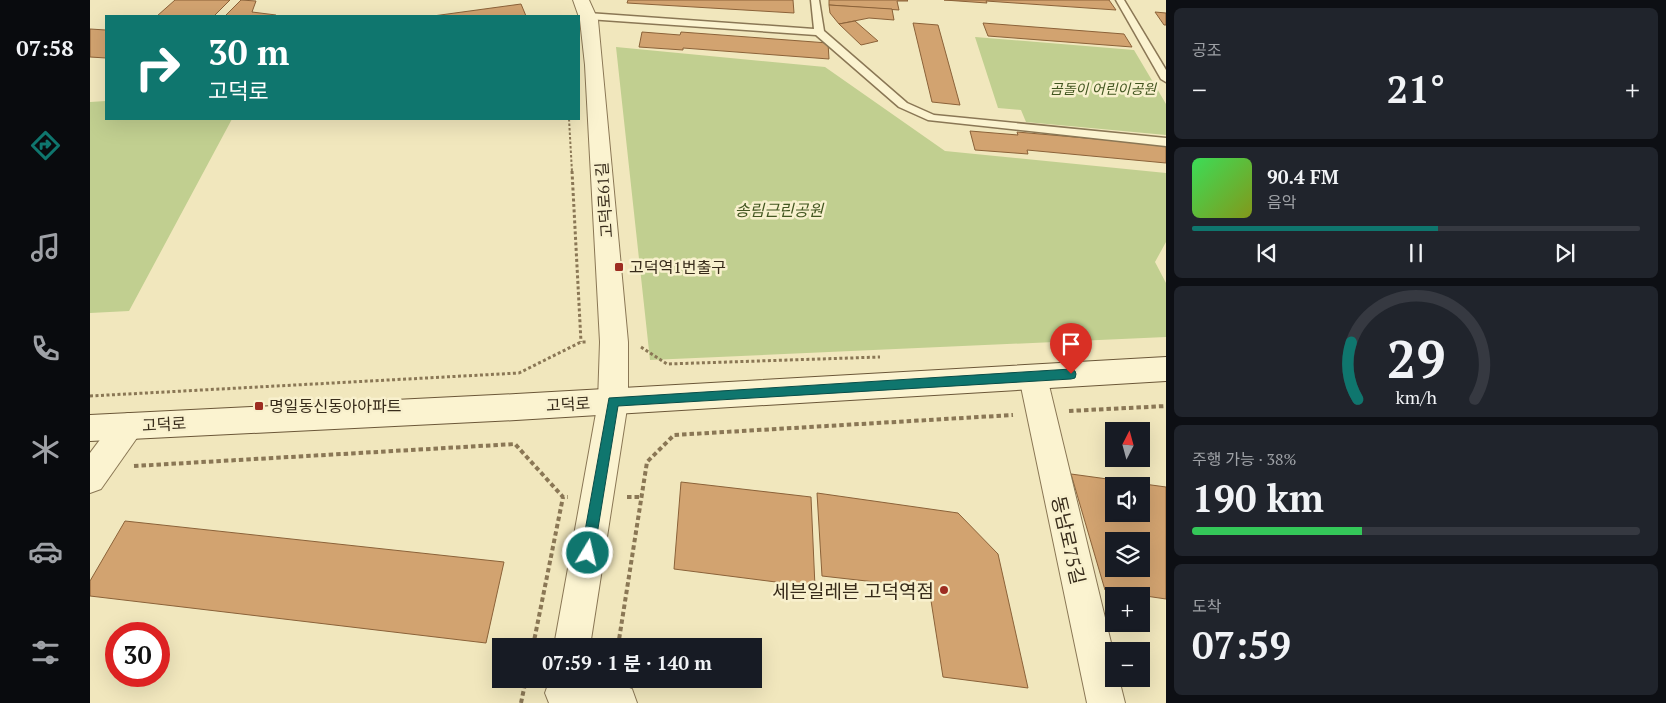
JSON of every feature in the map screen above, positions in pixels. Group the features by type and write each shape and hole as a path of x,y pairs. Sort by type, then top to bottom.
{"street":[{"name":"고덕로61길","path":"573,638 613,402 614,342 601,150 594,65 584,8"},
{"name":"고덕로","path":"90,428 613,402 1166,369"},
{"name":"동남로75길","path":"1032,377 1106,703"},
{"path":"93,473 128,426"},
{"path":"564,691 618,703"}],"lane":[{"path":"815,0 819,32"},
{"path":"1120,0 1166,79"},
{"path":"584,8 819,32 903,105 932,118 1166,142"}],"path":[{"path":"90,396 519,373 581,342 569,120"},
{"path":"640,346 668,364 890,357"},
{"path":"619,638 647,462 674,435 1166,406"},
{"path":"93,473 515,444 563,497 535,638"},
{"path":"521,703 524,688"}],"green space":[{"name":"곰돌이 어린이공원","path":"975,37 1134,50 1166,104 1166,135 1026,122 1021,110 998,108"},
{"name":"송림근린공원","path":"616,47 825,67 945,151 1166,173 1166,242 1155,262 1166,283 1166,337 650,360"},
{"path":"105,101 105,120 231,120 129,311 90,313 90,102"}],"building":[{"path":"175,0 230,0 215,15 158,15"},
{"path":"241,0 256,1 252,12 276,15 226,15"},
{"path":"628,0 793,0 794,13 627,3"},
{"path":"829,0 908,1 897,1 899,10 829,5"},
{"path":"944,0 1109,0 1116,10 986,1 987,3"},
{"path":"521,4 526,15 440,15"},
{"path":"829,5 892,9 894,20 869,18 839,24 830,13"},
{"path":"1155,12 1166,13 1166,25 1164,25"},
{"path":"855,21 878,41 861,45 839,24"},
{"path":"913,23 938,25 960,105 932,102"},
{"path":"983,23 1124,34 1132,47 988,36"},
{"path":"90,29 105,30 105,58 90,57"},
{"path":"642,32 680,35 681,32 828,43 829,59 683,48 683,50 639,47"},
{"path":"970,131 1018,135 1017,132 1166,145 1166,163 1027,150 1028,154 975,150"},
{"path":"1071,474 1105,479 1105,522 1150,522 1150,485 1166,487 1166,599 1150,597 1150,587 1105,587 1105,590"},
{"path":"681,482 811,497 815,587 674,569"},
{"path":"817,493 958,513 998,554 1028,688 943,677 929,588 822,576"},
{"path":"125,521 504,562 486,643 90,596 90,581"}],"place":[{"name":"고덕역1번출구","path":"619,267"},
{"name":"명일동신동아아파트","path":"259,406"},
{"name":"세븐일레븐 고덕역점","path":"944,590"}],"route":[{"path":"588,553 613,402 1071,374"}]}
